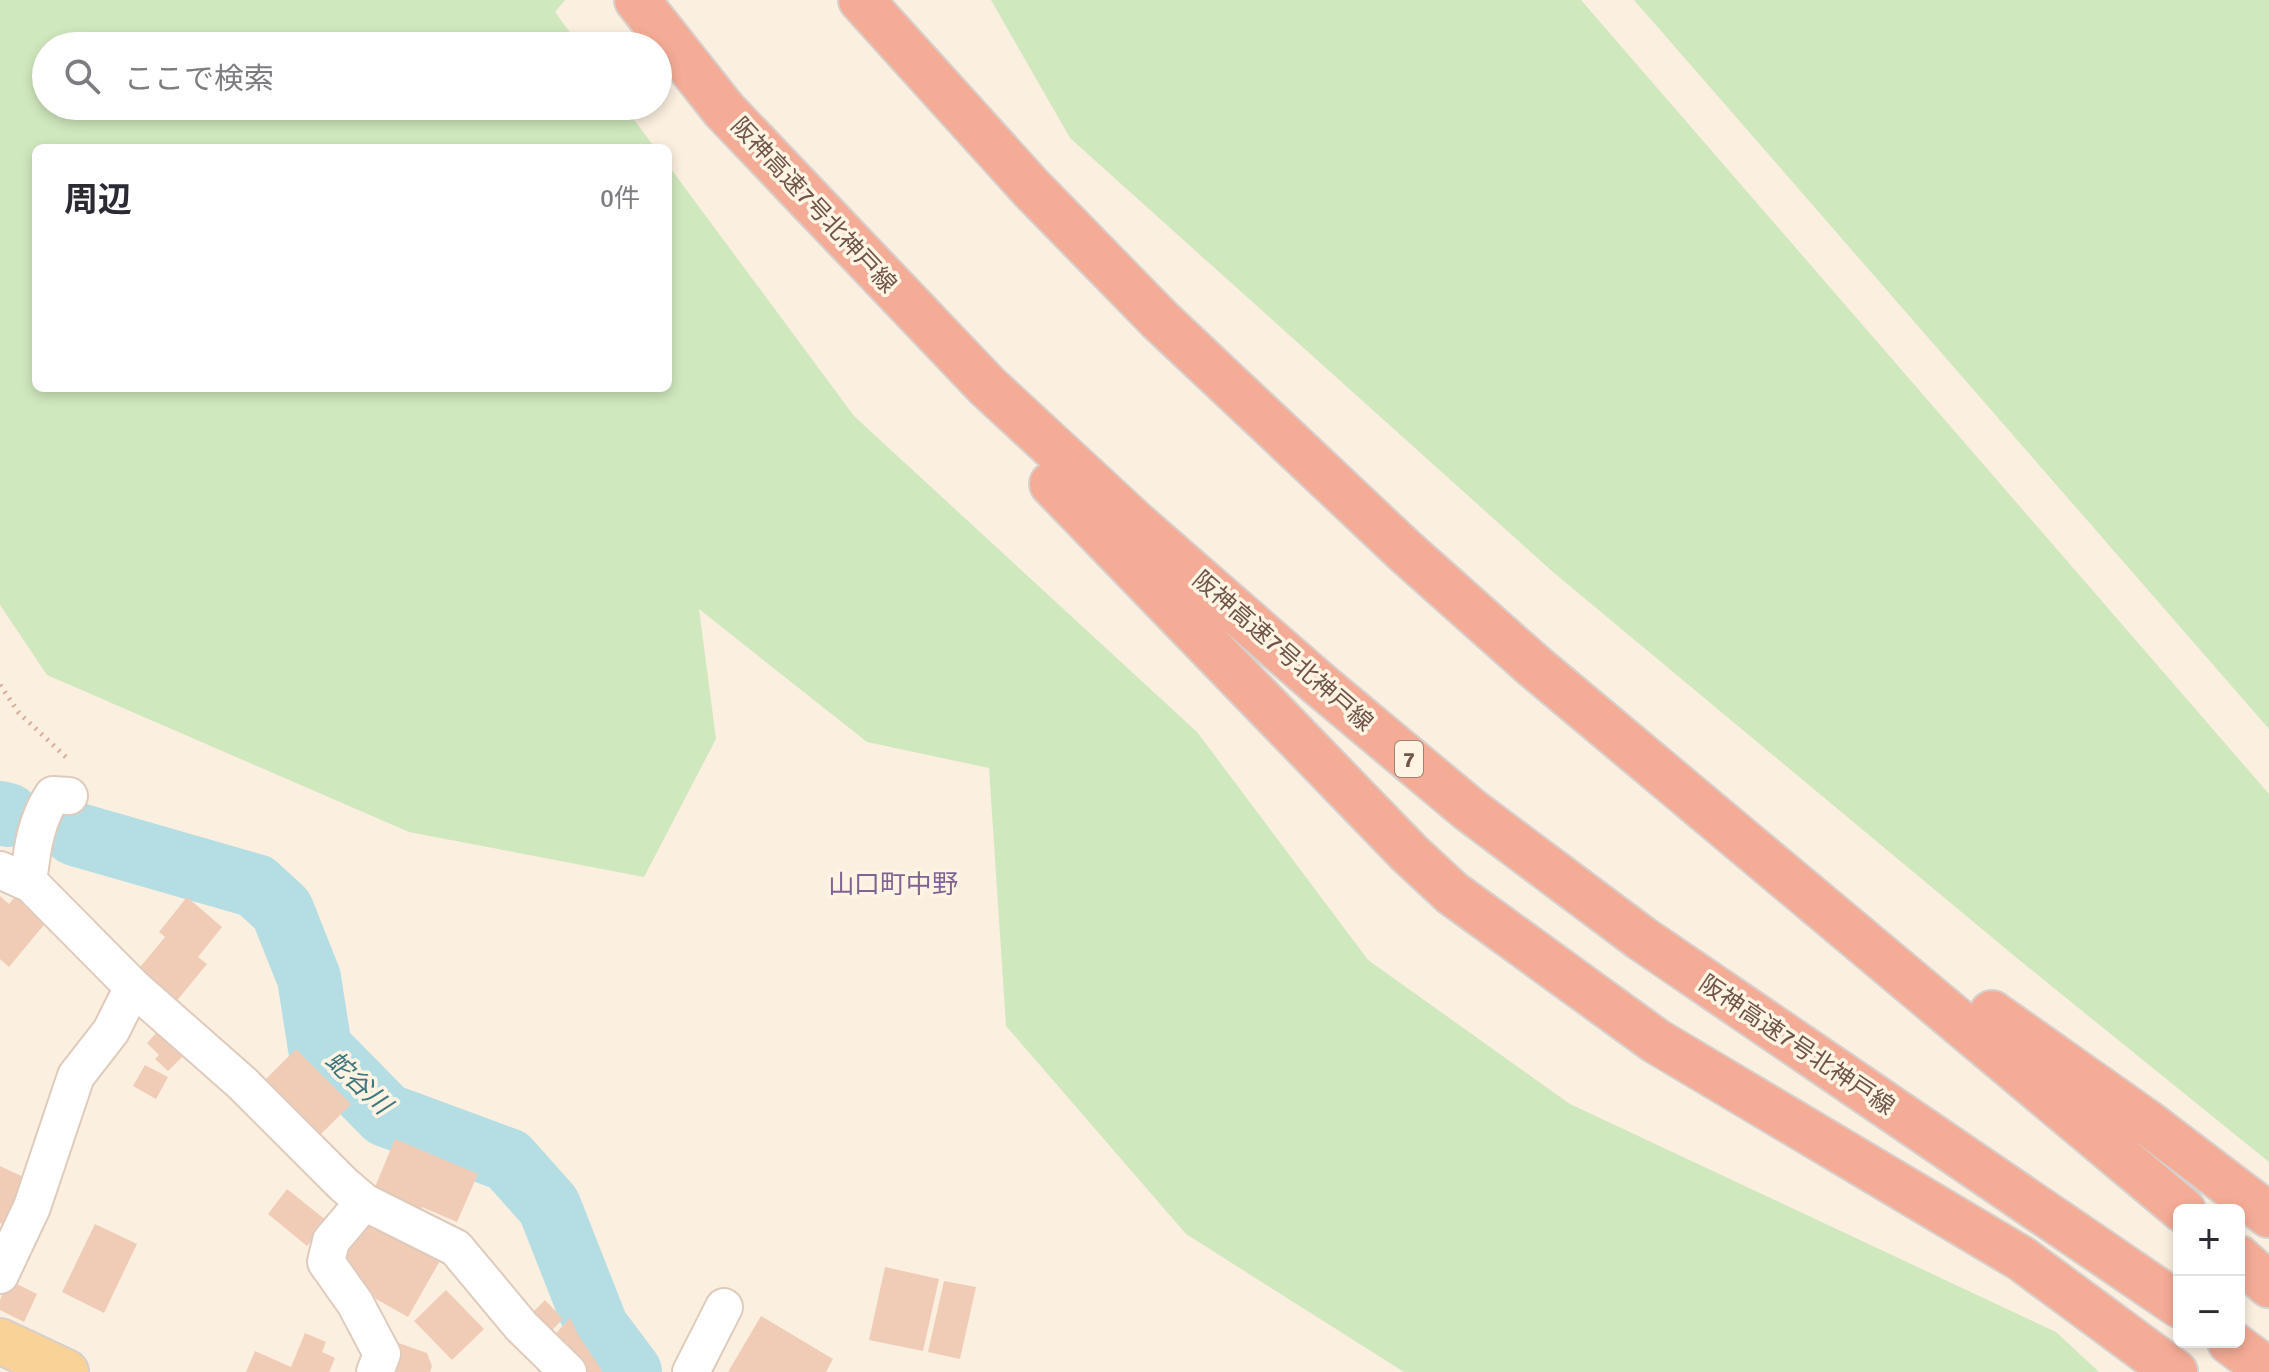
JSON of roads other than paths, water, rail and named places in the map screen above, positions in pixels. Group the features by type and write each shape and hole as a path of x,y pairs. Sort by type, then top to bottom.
{"highway":[{"name":"阪神高速7号北神戸線","path":"637,0 662,32"},
{"path":"861,0 1031,188 1160,320 1406,552 1534,666 2176,1204"},
{"name":"阪神高速7号北神戸線","path":"672,44 724,110 987,386 1318,683 1470,810 1641,938 2173,1301"},
{"path":"724,110 831,248 946,376 1409,853 1452,893 1656,1041 2022,1259 2175,1372"},
{"path":"1672,782 2145,1121 2269,1215"},
{"path":"2245,1263 2269,1285"},
{"path":"2238,1348 2269,1371"}],"main road":[{"path":"14,1356 66,1372"}],"street":[{"path":"69,796 53,795 45,807 34,840 14,876 242,1083 364,1202 456,1248 521,1326 568,1372"},
{"path":"0,1275 32,1207 76,1076 111,1031 133,987"},
{"path":"364,1202 331,1241 326,1262 355,1303 382,1354 375,1372"},
{"path":"691,1372 724,1307"}],"waterway":[{"name":"蛇谷川","path":"0,813 8,815"},
{"name":"蛇谷川","path":"75,834 256,886 282,910 309,978 320,1048 386,1115 508,1160 549,1206 597,1328 630,1372"}],"district":[{"name":"山口町中野","path":"893,885"}]}
